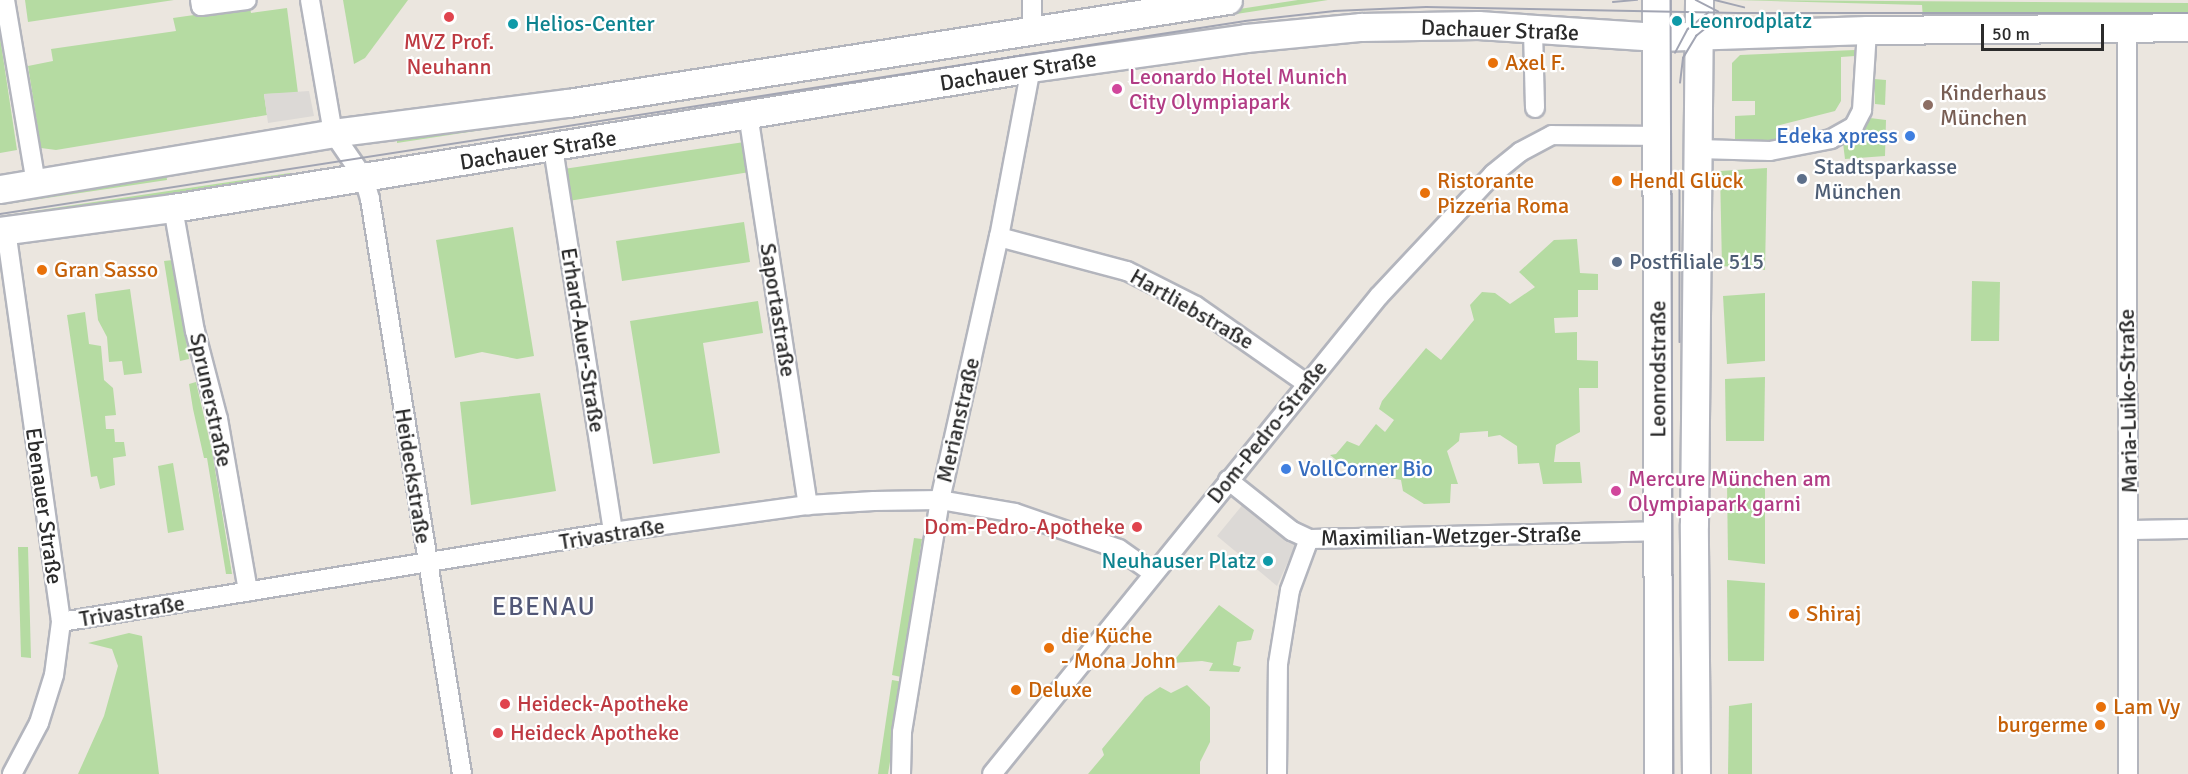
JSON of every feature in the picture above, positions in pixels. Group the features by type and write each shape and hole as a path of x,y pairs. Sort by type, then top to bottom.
{"main road":[{"name":"Dachauer Straße","path":"0,189 333,133 635,93 1032,28 1228,0"},
{"name":"Leonrodstraße","path":"1656,0 1658,37 1658,774"},
{"name":"Leonrodstraße","path":"1696,774 1694,524 1700,0"},
{"name":"Dachauer Straße","path":"3,230 173,208 364,178 1031,68 1246,38 1361,27 1478,25 1533,31 1658,37 1867,30 2188,27"}],"street":[{"path":"5,0 5,35 36,183"},
{"path":"201,3 247,0"},
{"path":"310,0 333,133 364,178"},
{"path":"1032,0 1032,28"},
{"name":"Maria-Luiko-Straße","path":"2127,28 2128,774"},
{"path":"1698,149 1770,151 1831,139 1854,126 1862,110 1867,30"},
{"path":"1533,31 1537,111 1552,135 1658,136"},
{"name":"Merianstraße","path":"901,774 902,732 940,501 999,237 1031,68"},
{"name":"Saportastraße","path":"748,114 808,506"},
{"name":"Dom-Pedro-Straße","path":"992,774 1306,383 1436,231 1520,152 1552,135"},
{"name":"Erhard-Auer-Straße","path":"553,148 613,532"},
{"name":"Heideckstraße","path":"364,178 462,774"},
{"name":"Sprunerstraße","path":"173,208 195,331 218,419 248,591"},
{"name":"Ebenauer Straße","path":"3,230 61,622 54,675 39,723 12,774"},
{"name":"Hartliebstraße","path":"999,237 1128,271 1196,306 1306,383"},
{"name":"Maximilian-Wetzger-Straße","path":"1228,480 1292,531 1309,539 1658,531"},
{"name":"Trivastraße","path":"61,622 521,550 613,532 808,506 940,501 1015,513 1071,530 1119,549 1154,573"},
{"path":"2129,530 2188,530"},
{"path":"1277,774 1278,664 1290,590 1309,539"}],"green space":[{"path":"25,0 174,0 28,22"},
{"path":"343,0 408,0 365,58 354,64"},
{"path":"1298,0 1328,0 397,143 397,138"},
{"path":"1733,0 2188,3 2188,17 1923,19 1922,5"},
{"path":"250,7 251,13 287,8 298,93 264,94 267,115 56,150 41,148 28,66 53,61 51,49 176,31 173,18"},
{"path":"0,37 17,150 0,153"},
{"path":"1855,50 1855,56 1841,57 1841,101 1835,111 1776,126 1779,141 1764,146 1735,144 1735,116 1755,115 1755,101 1732,101 1732,63 1740,55"},
{"path":"1874,79 1886,80 1885,105 1875,104"},
{"path":"1870,118 1886,120 1885,156 1845,159 1843,143 1859,134"},
{"path":"751,141 756,171 562,202 557,170"},
{"path":"1767,168 1765,270 1722,266 1720,171"},
{"path":"166,171 167,180 0,205 0,201"},
{"path":"290,173 290,177 0,220 0,216"},
{"path":"744,222 750,262 622,281 616,241"},
{"path":"513,227 534,356 517,359 482,352 455,358 436,240"},
{"path":"1577,239 1580,273 1598,274 1598,290 1578,290 1578,317 1554,318 1555,333 1577,332 1577,360 1598,361 1598,388 1579,388 1580,432 1556,445 1554,462 1580,462 1582,483 1543,484 1539,463 1518,464 1517,446 1500,435 1488,437 1488,431 1460,433 1459,441 1447,451 1458,484 1451,484 1450,503 1424,504 1403,491 1401,480 1349,470 1330,455 1336,454 1347,441 1359,446 1376,424 1385,432 1394,420 1379,409 1382,401 1426,348 1441,360 1474,320 1470,305 1482,292 1495,293 1510,304 1535,287 1519,272 1554,240"},
{"path":"173,260 189,359 180,361 164,261"},
{"path":"1972,281 2000,282 1999,341 1971,341"},
{"path":"130,289 142,373 124,375 122,361 109,362 107,337 98,320 95,294"},
{"path":"1765,293 1765,361 1727,364 1723,296"},
{"path":"758,301 763,333 703,343 720,453 653,464 630,321"},
{"path":"85,312 89,344 101,346 104,380 113,388 116,415 105,416 106,429 114,429 115,442 124,442 126,456 113,458 115,485 100,489 97,476 91,477 67,315"},
{"path":"1765,377 1764,441 1726,441 1725,379"},
{"path":"196,382 212,451 232,574 226,574 207,458 204,458 193,409 189,384"},
{"path":"540,393 556,491 471,505 460,402"},
{"path":"173,463 184,530 168,533 158,466"},
{"path":"1765,478 1765,564 1728,560 1727,481"},
{"path":"914,538 922,539 901,677 892,675"},
{"path":"18,547 28,547 31,658 21,657"},
{"path":"1727,580 1765,583 1764,661 1728,661"},
{"path":"1219,605 1254,630 1251,640 1237,642 1233,665 1241,667 1239,672 1209,671 1213,663 1202,661 1172,663"},
{"path":"129,633 142,636 159,774 78,774 104,716 118,666 112,649 88,643"},
{"path":"892,680 903,682 888,774 878,774"},
{"path":"1187,685 1210,707 1210,742 1200,762 1200,774 1088,774 1104,755 1102,749 1145,697 1160,687 1171,693"},
{"path":"1752,703 1752,774 1728,774 1729,706"}],"shaded area":[{"path":"309,91 314,116 268,123 264,94"},
{"name":"Neuhauser Platz","path":"1249,497 1300,535 1277,586 1217,536"}],"tram line":[{"path":"1613,2 1637,0"},
{"path":"1671,0 1674,774"},
{"path":"1696,0 1718,11"},
{"path":"1715,0 1744,7"},
{"path":"0,214 1245,21 1334,11 1426,7 1737,13 2188,13"},
{"path":"1675,53 1688,29 1708,13"},
{"path":"1680,83 1683,58 1696,36 1716,20 1729,17"},
{"path":"1680,174 1680,342"}],"place":[{"name":"MVZ Prof. Neuhann","path":"449,17"},
{"name":"Leonrodplatz","path":"1677,21"},
{"name":"Helios-Center","path":"513,24"},
{"name":"Axel F.","path":"1493,63"},
{"name":"Leonardo Hotel Munich City Olympiapark","path":"1117,89"},
{"name":"Kinderhaus München","path":"1928,105"},
{"name":"Edeka xpress","path":"1910,136"},
{"name":"Stadtsparkasse München","path":"1802,179"},
{"name":"Hendl Glück","path":"1617,181"},
{"name":"Ristorante Pizzeria Roma","path":"1425,193"},
{"name":"Postfiliale 515","path":"1617,262"},
{"name":"Gran Sasso","path":"42,270"},
{"name":"VollCorner Bio","path":"1286,469"},
{"name":"Mercure München am Olympiapark garni","path":"1616,491"},
{"name":"Dom-Pedro-Apotheke","path":"1137,527"},
{"name":"Neuhauser Platz","path":"1268,561"},
{"name":"Shiraj","path":"1794,614"},
{"name":"die Küche - Mona John","path":"1049,648"},
{"name":"Deluxe","path":"1016,690"},
{"name":"Heideck-Apotheke","path":"505,704"},
{"name":"Lam Vy","path":"2101,707"},
{"name":"burgerme","path":"2100,725"},
{"name":"Heideck Apotheke","path":"498,733"}],"district":[{"name":"EBENAU","path":"544,608"}]}
